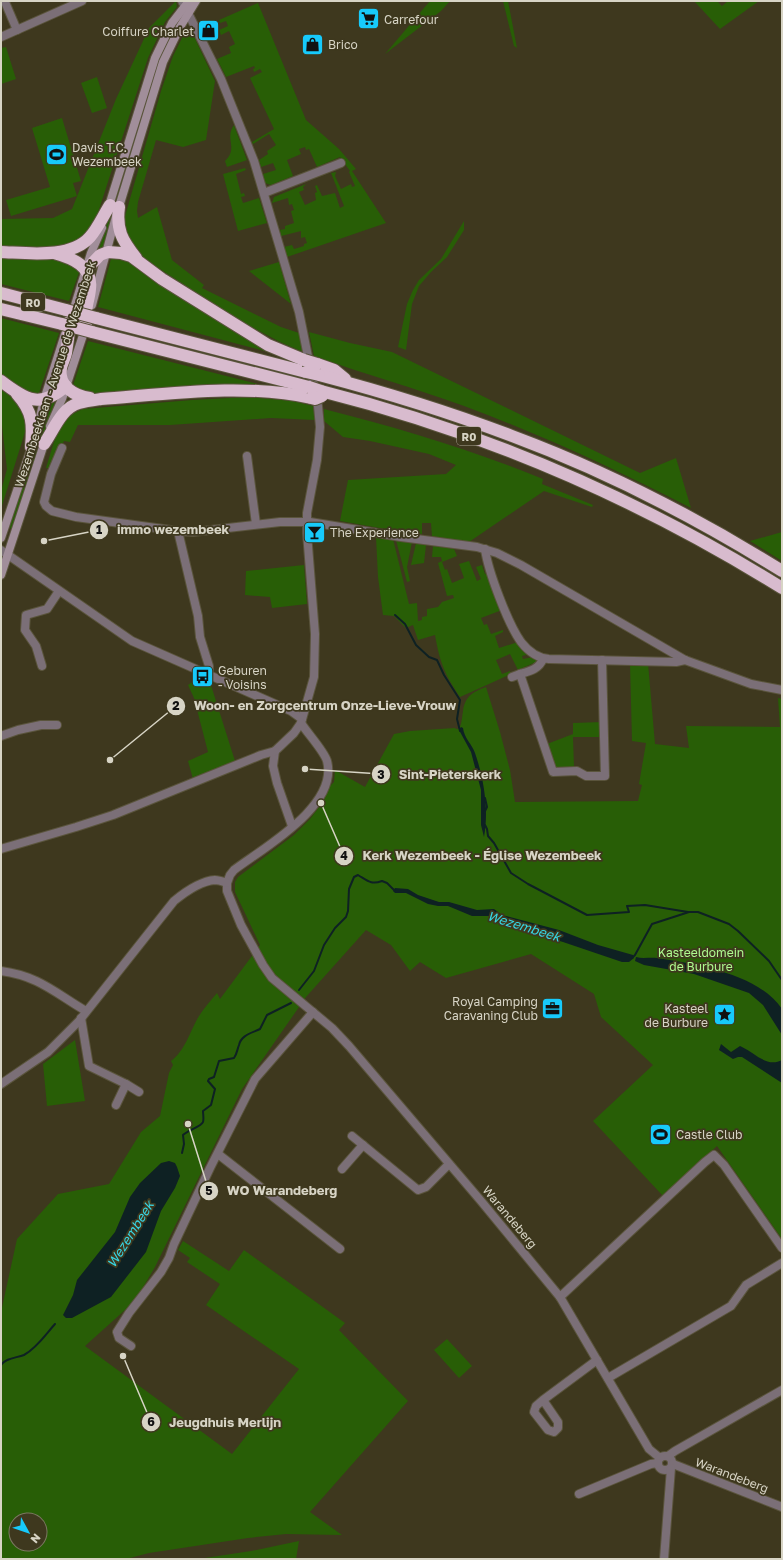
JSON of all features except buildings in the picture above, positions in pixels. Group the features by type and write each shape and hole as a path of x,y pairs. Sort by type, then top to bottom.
{"highway":[{"path":"53,253 75,247 90,238 114,206"},
{"path":"114,206 121,235 130,250 140,262"},
{"path":"1,252 53,253 71,258 80,263 86,270 91,288 85,311 89,329"},
{"path":"86,270 100,255 108,252 121,253 130,256 162,279 268,345 305,366"},
{"name":"R0","path":"1,293 96,318 305,366 353,384 464,418 570,459 696,521 782,571"},
{"name":"R0","path":"1,309 66,323 319,393 399,412 458,432 564,474 657,516 723,552 782,588"},
{"path":"66,323 67,347 61,369 61,374 66,386 72,393 80,397 101,399"},
{"path":"1,381 15,392 25,403 31,418 32,427 30,447"},
{"path":"15,392 27,398 44,400 51,397 66,386"},
{"path":"44,444 62,414 71,406 79,403 101,399 254,390 294,394 319,393"}],"main road":[{"name":"Wezembeeklaan - Avenue de Wezembeek","path":"1,575 44,444 89,329 108,252 114,206 155,58 172,23 186,5 196,1"},
{"name":"Wezembeeklaan - Avenue de Wezembeek","path":"1,538 30,447 36,434 66,323 91,253 106,218 114,206"}],"street":[{"path":"5,1 17,30"},
{"path":"1,37 82,1"},
{"path":"1,849 113,815 261,755 275,751 294,733 302,721 314,677 315,655 307,522 317,460 320,427 318,406 299,312 254,161 230,100 186,5"},
{"path":"264,193 341,163"},
{"path":"62,448 51,474 44,502 44,505 50,510 83,518 193,532 256,524 307,522 484,549 521,565 685,660 751,684 782,690"},
{"path":"247,456 256,524"},
{"path":"178,531 198,616 200,637 209,666 209,676"},
{"path":"484,549 501,600 518,636 531,652 543,659 676,662 685,660"},
{"path":"1,550 132,641 291,711 302,721 325,757 328,776 317,802 273,842 234,870 230,875 228,883 216,880 205,882 185,892 174,901 81,1018 48,1052 1,1084"},
{"path":"42,666 36,646 25,630 26,615 47,609 59,591"},
{"path":"512,677 536,668 541,664 543,659"},
{"path":"520,674 553,772 577,771 586,776 605,776 602,660"},
{"path":"1,736 18,730 41,725 57,725"},
{"path":"275,751 273,766 277,783 292,826"},
{"name":"Warandeberg","path":"228,883 227,891 232,904 263,964 272,978 313,1012 349,1046 560,1297 608,1378 616,1395 649,1449 659,1461"},
{"path":"1,971 21,974 40,982 86,1011"},
{"path":"131,1346 119,1338 117,1332 169,1258 174,1244 256,1079 313,1012"},
{"path":"81,1018 89,1066 139,1092"},
{"path":"116,1105 126,1084"},
{"path":"352,1136 418,1190 426,1187 449,1164"},
{"path":"342,1169 363,1145"},
{"path":"218,1154 340,1249"},
{"path":"560,1297 714,1155 724,1165 782,1248"},
{"path":"608,1378 731,1306 746,1285 782,1263"},
{"path":"543,1400 597,1360"},
{"path":"579,1494 659,1461 663,1456 668,1456 782,1390"},
{"path":"664,1559 672,1466 672,1460 668,1456"},
{"path":"659,1461 660,1468 664,1470 672,1466"},
{"name":"Warandeberg","path":"672,1466 782,1507"}],"green space":[{"path":"176,1 177,7 165,22 148,58 95,222 82,241 55,248 1,246 1,219 53,218 72,209 116,99 149,28"},
{"path":"430,1 450,1 441,11 385,54"},
{"path":"503,1 508,1 517,48 514,46"},
{"path":"694,1 717,1 722,6 728,1 759,1 720,29"},
{"path":"258,3 306,120 339,149 356,169 352,171 386,223 287,257 284,247 292,245 294,249 304,246 304,244 307,243 305,237 301,238 301,231 281,236 280,230 285,229 285,226 294,223 291,211 294,210 292,204 289,205 288,198 272,203 274,197 306,184 303,187 304,190 299,192 305,205 316,200 315,193 317,192 315,186 317,185 322,196 335,193 340,208 344,206 331,173 336,172 335,176 341,189 351,184 352,187 355,186 349,172 350,171 340,157 317,167 309,149 306,150 305,147 299,149 301,154 287,160 293,176 271,185 265,183 263,174 276,170 273,163 261,167 259,160 268,154 267,151 276,145 269,134 253,144 252,142 274,129 250,78 262,72 260,69 254,72 254,66 226,77 217,59 231,53 229,47 235,44 229,31 221,35 219,30 228,26 226,21 220,23 219,20"},
{"path":"174,26 176,28 160,61 103,251 97,255 161,52"},
{"path":"186,30 192,32 215,81 206,140 183,147 156,140 138,202 138,218 157,207 172,260 204,285 202,288 281,327 299,333 303,352 246,324 147,261 131,245 123,223 161,91 173,56"},
{"path":"6,47 16,79 1,84 1,48"},
{"path":"97,77 107,108 92,113 81,83"},
{"name":"Davis T.C. Wezembeek","path":"62,118 81,181 73,183 77,196 11,216 6,200 50,187 32,128"},
{"path":"234,125 247,160 227,167 225,161 231,152 230,135"},
{"path":"245,168 246,170 236,174 241,194 244,193 245,196 241,197 243,203 259,198 267,223 238,231 223,174"},
{"path":"464,221 464,230 447,257 419,286 412,304 406,350 398,347 407,304 413,290 419,280 441,259"},
{"path":"112,255 126,259 291,358 98,307"},
{"path":"1,258 59,259 81,267 69,301 1,284"},
{"path":"279,262 291,304 249,271"},
{"path":"1,318 59,333 38,396 32,396 1,376"},
{"path":"309,332 392,352 640,473 676,458 691,508 579,454 493,417 446,399 314,356"},
{"path":"88,341 274,388 89,395 72,388"},
{"path":"1,389 11,397 26,416 26,429 1,509 1,491 7,469 1,417"},
{"path":"248,397 293,401 313,406 315,420 271,418 170,425 78,425 70,442 64,441 51,469 46,468 54,441 62,425 74,413 83,409"},
{"path":"56,398 13,532 9,526 49,401"},
{"path":"324,409 408,432 489,458 543,479 542,484 593,505 592,507 544,491 469,542 432,536 431,523 422,523 422,534 340,521 348,480 446,474 456,465 429,454 370,441 343,437 324,421"},
{"path":"782,532 782,561 750,541"},
{"path":"376,537 393,539 409,604 417,603 418,621 422,620 422,617 427,616 427,609 438,607 442,602 454,598 453,595 447,596 438,563 442,561 441,557 432,557 433,546 454,549 457,556 442,562 445,570 447,569 452,583 464,578 459,564 469,561 477,581 481,579 476,567 482,565 485,574 489,573 502,610 481,618 484,625 487,624 491,634 503,630 503,632 495,636 499,648 518,642 530,654 522,656 523,659 533,657 536,662 518,670 510,654 496,660 502,674 510,671 511,674 460,697 443,668 435,635 418,640 413,625 406,628 394,616 383,615 378,577"},
{"path":"396,540 412,542 407,567 410,581 407,582"},
{"path":"416,543 426,545 424,563 411,565"},
{"path":"304,565 307,604 272,608 270,597 245,595 246,571"},
{"name":"Kasteeldomein de Burbure","path":"630,663 648,663 655,744 689,748 686,726 780,727 778,698 782,699 782,1239 717,1146 663,1196 593,1121 653,1065 601,1017 594,994 531,954 446,978 420,962 410,971 391,945 366,930 306,997 242,1089 155,1267 135,1301 85,1346 232,1454 299,1369 206,1305 220,1284 187,1262 190,1258 178,1250 183,1241 229,1271 244,1250 345,1323 339,1330 408,1401 310,1512 342,1535 286,1534 248,1538 149,1553 126,1559 1,1559 1,1312 17,1239 58,1194 109,1184 141,1132 160,1116 169,1073 173,1065 171,1061 184,1046 205,1007 217,993 220,999 260,945 235,892 235,882 238,877 294,835 310,819 323,802 330,786 334,782 335,770 365,787 394,734 410,731 455,728 459,729 462,733 460,727 464,706 468,698 470,695 486,687 510,770 515,802 638,801 642,785 639,784 646,743 632,741"},
{"path":"198,678 210,682 235,761 193,779 188,761 208,752 194,698 188,685"},
{"path":"602,722 602,737 573,737 574,767 555,767 547,744 573,734 573,723"},
{"path":"75,1040 85,1101 47,1106 43,1064"},
{"path":"447,1339 472,1366 459,1378 434,1350"},
{"path":"299,1541 296,1559 198,1559 251,1551"}],"water":[{"path":"461,727 463,728 465,735 475,753 481,773 486,805 484,837 481,825 481,790 471,752 459,730"},
{"path":"395,888 408,889 418,895 439,902 449,902 477,910 494,909 502,915 559,930 598,945 633,955 634,958 629,962 622,962 512,927 498,918 488,916 472,916 448,906 428,904 406,893 395,893 393,891"},
{"path":"636,957 657,958 708,968 743,979 758,987 772,997 782,1009 782,1035 763,1005 749,993 694,974 644,965 635,961"},
{"path":"721,1044 731,1052 740,1046 766,1061 777,1062 782,1060 782,1083 742,1057 733,1059 719,1050"},
{"path":"169,1161 175,1163 180,1176 175,1188 161,1211 146,1252 111,1297 72,1318 66,1318 63,1315 73,1295 77,1280 115,1232 130,1197 140,1183 161,1163"}],"waterway":[{"path":"395,615 405,624 416,645 429,657 437,660 444,675 460,700 457,719 460,731"},
{"path":"484,813 487,807 485,798"},
{"path":"485,825 488,836 494,843 511,873 528,884 587,915 629,912 627,906 645,905 688,912"},
{"name":"Wezembeek","path":"299,990 314,971 324,945 335,928 346,917 348,911 349,889 354,877 358,875 367,881 382,881 387,883 395,891"},
{"name":"Wezembeek","path":"632,958 652,924 689,912 698,912 729,924 738,931 769,961 782,980"},
{"name":"Wezembeek","path":"182,1153 184,1144 183,1135 202,1124 203,1111 211,1105 215,1089 208,1081 214,1077 219,1061 234,1058 242,1039 260,1029 267,1015 291,1003"},
{"name":"Wezembeek","path":"1,1365 8,1360 29,1352 55,1324"}],"place":[{"name":"Carrefour","path":"368,19"},
{"name":"Coiffure Charlet","path":"209,31"},
{"name":"Brico","path":"312,44"},
{"name":"Davis T.C. Wezembeek","path":"56,154"},
{"name":"The Experience","path":"315,532"},
{"name":"immo wezembeek","path":"44,541"},
{"name":"Geburen - Voisins","path":"202,677"},
{"name":"Woon- en Zorgcentrum Onze-Lieve-Vrouw","path":"110,760"},
{"name":"Sint-Pieterskerk","path":"305,769"},
{"name":"Kerk Wezembeek - Église Wezembeek","path":"321,803"},
{"name":"Royal Camping Caravaning Club","path":"553,1008"},
{"name":"Kasteel de Burbure","path":"724,1015"},
{"name":"WO Warandeberg","path":"188,1124"},
{"name":"Castle Club","path":"660,1134"},
{"name":"Jeugdhuis Merlijn","path":"123,1356"}]}
